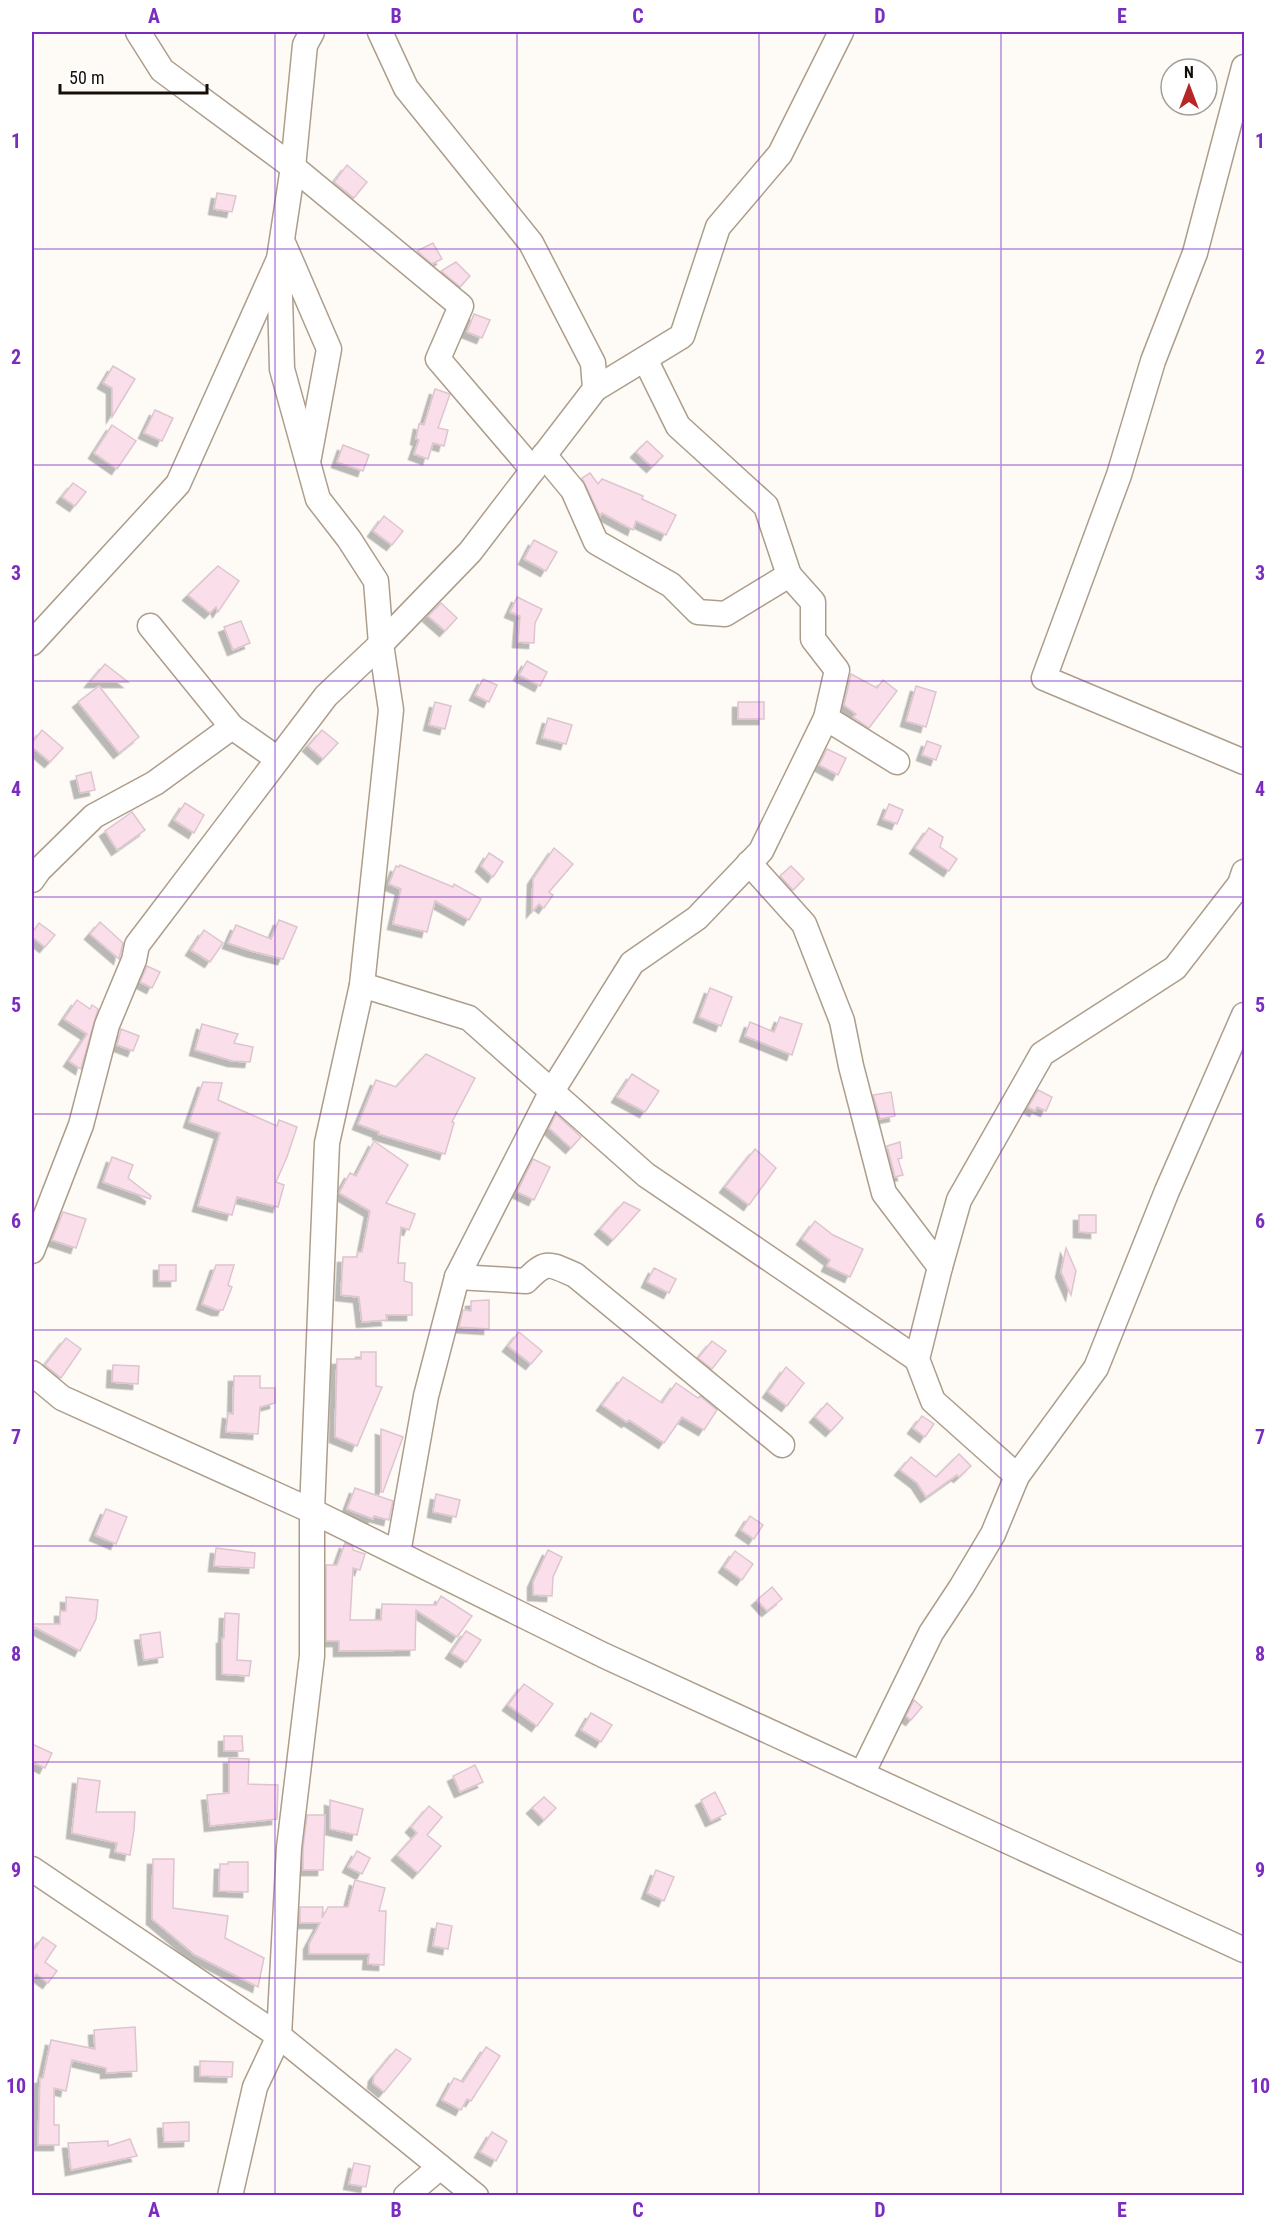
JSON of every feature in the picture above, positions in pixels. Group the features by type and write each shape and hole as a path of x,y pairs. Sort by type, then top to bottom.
{"street":[{"path":"138,32 162,70 293,167 461,306 438,359 538,463 573,490 596,542 671,585 698,612 725,614 789,575"},
{"path":"230,2196 255,2087 279,2036 289,1848 312,1656 312,1511 327,1143 362,985 391,710 381,644 375,581 349,538 318,499 282,369 280,250 293,167 305,45 312,32"},
{"path":"380,32 405,88 531,243 593,363 595,389"},
{"path":"32,1251 81,1125 107,1025 134,960 137,945 326,696 381,644 470,552 595,389 682,336 718,227 780,154 841,32"},
{"path":"1245,67 1195,253 1153,361 1119,475 1044,678 1245,762"},
{"path":"280,250 328,349 308,462"},
{"path":"32,643 178,484 280,250"},
{"path":"398,1553 426,1396 457,1277 552,1091 632,963 697,918 761,851 826,717 837,670 813,639 813,602 789,575 766,506 678,426 645,359"},
{"path":"150,626 232,727 278,759"},
{"path":"826,717 897,762"},
{"path":"32,880 39,870 94,816 155,783 232,727"},
{"path":"749,863 804,924 842,1021 851,1066 884,1193 940,1267"},
{"path":"917,1359 959,1200 1042,1054 1175,968 1240,884 1245,872"},
{"path":"362,985 469,1018 646,1174 917,1359 933,1401 1017,1476"},
{"path":"862,1774 931,1633 993,1534 1017,1476 1096,1368 1167,1191 1245,1015"},
{"path":"457,1277 526,1281 539,1267 551,1265 575,1275 782,1445"},
{"path":"32,1373 62,1398 312,1511 603,1655 1245,1950"},
{"path":"32,1869 279,2036 476,2196"},
{"path":"406,2196 440,2167"}],"building":[{"path":"347,165 367,182 354,198 334,182"},
{"path":"217,193 236,196 232,212 214,209"},
{"path":"433,243 442,259 432,264 417,251"},
{"path":"456,262 470,276 460,287 441,271"},
{"path":"474,314 490,320 482,338 467,332"},
{"path":"113,366 135,379 112,417 112,388 103,383"},
{"path":"435,389 450,394 438,428 448,430 444,446 433,443 428,459 414,454 419,440 416,439 419,424 424,425"},
{"path":"155,410 173,418 162,441 144,433"},
{"path":"112,425 136,441 117,469 94,453"},
{"path":"647,441 663,456 652,467 636,452"},
{"path":"343,445 369,455 363,471 337,462"},
{"path":"590,473 598,484 602,479 643,496 642,499 676,515 666,535 636,521 633,530 602,513 600,516 582,478"},
{"path":"73,483 86,492 75,506 62,497"},
{"path":"384,516 403,531 392,545 373,531"},
{"path":"534,540 557,552 546,571 524,559"},
{"path":"218,566 239,581 218,612 216,607 210,613 188,595"},
{"path":"517,597 542,609 535,623 534,643 518,642 520,616 510,612"},
{"path":"441,603 457,618 445,631 428,616"},
{"path":"241,621 250,643 233,650 224,627"},
{"path":"527,661 547,672 540,686 519,675"},
{"path":"105,664 128,682 90,682"},
{"path":"851,674 877,688 883,680 897,691 869,728 853,717 856,714 844,705"},
{"path":"483,679 497,685 489,702 475,695"},
{"path":"99,686 139,737 119,753 78,702"},
{"path":"916,686 936,692 926,727 906,721"},
{"path":"435,702 451,706 445,729 429,725"},
{"path":"738,702 764,702 764,719 738,719"},
{"path":"548,718 572,725 566,744 542,738"},
{"path":"42,730 63,748 50,762 32,747 32,743"},
{"path":"322,730 338,743 323,759 308,746"},
{"path":"927,741 941,746 936,760 922,755"},
{"path":"827,749 846,758 838,775 819,765"},
{"path":"91,772 95,790 80,793 76,776"},
{"path":"185,803 204,815 194,833 174,820"},
{"path":"889,804 903,810 897,824 883,819"},
{"path":"132,812 145,830 117,850 105,831"},
{"path":"929,828 943,837 940,847 957,859 949,871 915,848"},
{"path":"554,848 573,864 549,892 553,895 544,908 539,904 532,912 533,879"},
{"path":"489,853 503,862 493,877 481,866"},
{"path":"400,865 453,887 454,884 481,899 469,920 435,901 427,932 393,924 401,889 389,884 396,866"},
{"path":"791,866 804,879 793,890 780,876"},
{"path":"279,920 297,927 283,959 228,943 236,925 271,939"},
{"path":"100,922 123,943 119,959 90,934"},
{"path":"39,923 55,935 45,947 32,937"},
{"path":"204,930 223,943 210,962 191,950"},
{"path":"147,966 160,972 152,988 140,982"},
{"path":"710,988 732,997 721,1026 699,1017"},
{"path":"77,1000 90,1009 92,1005 98,1009 81,1069 69,1061 87,1034 64,1019"},
{"path":"780,1017 802,1024 792,1055 745,1036 750,1022 774,1032"},
{"path":"202,1024 238,1034 234,1043 253,1047 250,1062 233,1061 195,1050"},
{"path":"121,1029 139,1036 133,1051 117,1045"},
{"path":"426,1054 475,1078 452,1122 454,1123 445,1154 378,1134 379,1132 358,1124 376,1080 396,1087"},
{"path":"632,1074 659,1091 645,1112 617,1097"},
{"path":"203,1082 222,1083 218,1100 277,1126 279,1120 297,1127 276,1182 284,1185 278,1207 237,1197 232,1215 198,1206 220,1133 189,1122"},
{"path":"1038,1090 1052,1097 1046,1111 1037,1107 1035,1111 1028,1107"},
{"path":"891,1092 895,1116 880,1119 873,1095"},
{"path":"556,1114 581,1137 571,1148 549,1128"},
{"path":"374,1141 408,1165 386,1203 415,1214 409,1230 401,1227 398,1263 405,1263 404,1281 412,1283 412,1315 386,1315 387,1320 362,1322 359,1297 341,1295 343,1257 357,1257 358,1252 362,1252 370,1211 339,1193 350,1173 356,1176"},
{"path":"900,1142 902,1158 898,1159 903,1175 895,1177 887,1146"},
{"path":"755,1149 776,1168 749,1205 725,1187"},
{"path":"112,1157 133,1165 128,1178 151,1196 150,1199 103,1182"},
{"path":"533,1159 550,1167 534,1200 517,1192"},
{"path":"624,1202 640,1210 613,1240 600,1229"},
{"path":"63,1212 86,1219 76,1248 52,1240"},
{"path":"1079,1215 1096,1215 1096,1233 1079,1232"},
{"path":"815,1221 833,1235 863,1249 850,1277 827,1266 830,1260 802,1239"},
{"path":"1066,1248 1076,1271 1071,1295 1061,1272"},
{"path":"159,1265 176,1265 176,1281 159,1281"},
{"path":"216,1265 234,1265 228,1285 232,1287 223,1310 202,1304"},
{"path":"654,1268 676,1279 669,1293 647,1282"},
{"path":"489,1300 489,1329 459,1327 463,1310 471,1311 471,1301"},
{"path":"519,1332 542,1351 531,1364 508,1346"},
{"path":"66,1338 81,1349 61,1378 45,1365"},
{"path":"712,1341 726,1351 712,1369 698,1358"},
{"path":"361,1352 376,1352 376,1386 382,1387 357,1446 335,1437 337,1359 361,1359"},
{"path":"113,1365 139,1366 138,1384 112,1382"},
{"path":"786,1367 804,1383 787,1406 768,1392"},
{"path":"234,1376 260,1376 260,1388 275,1388 275,1403 260,1407 258,1434 226,1432 228,1413 233,1414"},
{"path":"623,1377 662,1403 676,1383 698,1398 700,1396 717,1410 704,1430 682,1417 664,1443 602,1405"},
{"path":"827,1403 843,1418 831,1431 815,1417"},
{"path":"922,1416 934,1424 925,1437 913,1428"},
{"path":"381,1429 403,1437 383,1492 381,1492"},
{"path":"959,1454 971,1466 959,1477 957,1475 926,1497 917,1483 900,1470 911,1457 936,1477"},
{"path":"355,1488 393,1501 389,1520 374,1516 373,1519 347,1509"},
{"path":"436,1494 460,1500 456,1517 433,1512"},
{"path":"106,1509 127,1517 116,1544 95,1535"},
{"path":"750,1516 763,1525 754,1539 741,1530"},
{"path":"345,1543 353,1547 353,1550 365,1554 360,1570 353,1568 350,1620 381,1620 382,1604 436,1605 441,1596 472,1616 457,1637 416,1610 415,1650 339,1651 339,1641 326,1641 326,1565 337,1565"},
{"path":"216,1548 255,1553 254,1568 214,1566"},
{"path":"548,1550 562,1557 553,1577 552,1596 533,1595 533,1582"},
{"path":"735,1551 753,1564 742,1580 724,1567"},
{"path":"772,1587 782,1599 767,1611 757,1600"},
{"path":"66,1597 98,1600 96,1619 80,1651 32,1626 32,1624 60,1624 60,1611 66,1611"},
{"path":"225,1613 239,1614 237,1660 251,1661 249,1676 222,1674"},
{"path":"466,1631 481,1640 466,1662 451,1653"},
{"path":"160,1632 163,1657 144,1660 140,1635"},
{"path":"524,1684 553,1704 537,1726 508,1705"},
{"path":"914,1700 922,1707 911,1720 906,1716"},
{"path":"591,1713 612,1725 601,1742 581,1730"},
{"path":"224,1736 242,1736 243,1751 224,1751"},
{"path":"32,1744 52,1753 45,1768 32,1762"},
{"path":"229,1758 249,1759 248,1784 278,1785 277,1819 210,1826 207,1795 229,1793"},
{"path":"475,1765 483,1782 460,1792 453,1776"},
{"path":"78,1778 100,1781 96,1812 135,1812 130,1855 115,1852 117,1843 72,1833"},
{"path":"715,1792 726,1814 711,1821 701,1800"},
{"path":"544,1797 556,1808 544,1820 532,1808"},
{"path":"330,1800 363,1809 357,1835 330,1829"},
{"path":"429,1806 442,1817 427,1835 441,1846 418,1873 397,1855 417,1833 411,1827"},
{"path":"307,1815 325,1815 323,1870 303,1870"},
{"path":"357,1851 370,1858 362,1874 348,1867"},
{"path":"153,1859 174,1859 173,1908 228,1916 225,1938 264,1958 258,1987 195,1955 152,1919"},
{"path":"228,1862 248,1862 248,1892 219,1891 220,1864 228,1864"},
{"path":"656,1870 674,1877 664,1901 647,1893"},
{"path":"355,1880 385,1888 379,1911 386,1911 384,1965 368,1964 369,1954 309,1954 309,1944 320,1923 300,1923 300,1907 323,1907 322,1918 328,1907 348,1907"},
{"path":"437,1923 452,1926 448,1949 433,1946"},
{"path":"43,1937 56,1946 45,1962 57,1971 48,1983 36,1974 32,1981 32,1952"},
{"path":"135,2027 137,2071 106,2073 106,2068 72,2060 66,2091 54,2088 54,2125 59,2125 59,2145 38,2145 40,2078 43,2078 51,2040 95,2049 94,2030"},
{"path":"486,2047 500,2056 471,2101 467,2099 461,2110 442,2100 454,2078 463,2082"},
{"path":"396,2049 411,2059 384,2092 373,2083 374,2076"},
{"path":"200,2061 233,2062 232,2077 200,2076"},
{"path":"189,2122 189,2141 164,2142 163,2123"},
{"path":"492,2132 507,2141 496,2161 480,2152"},
{"path":"130,2139 137,2156 71,2170 68,2143 108,2141 108,2146"},
{"path":"354,2163 370,2166 366,2187 349,2184"}]}
